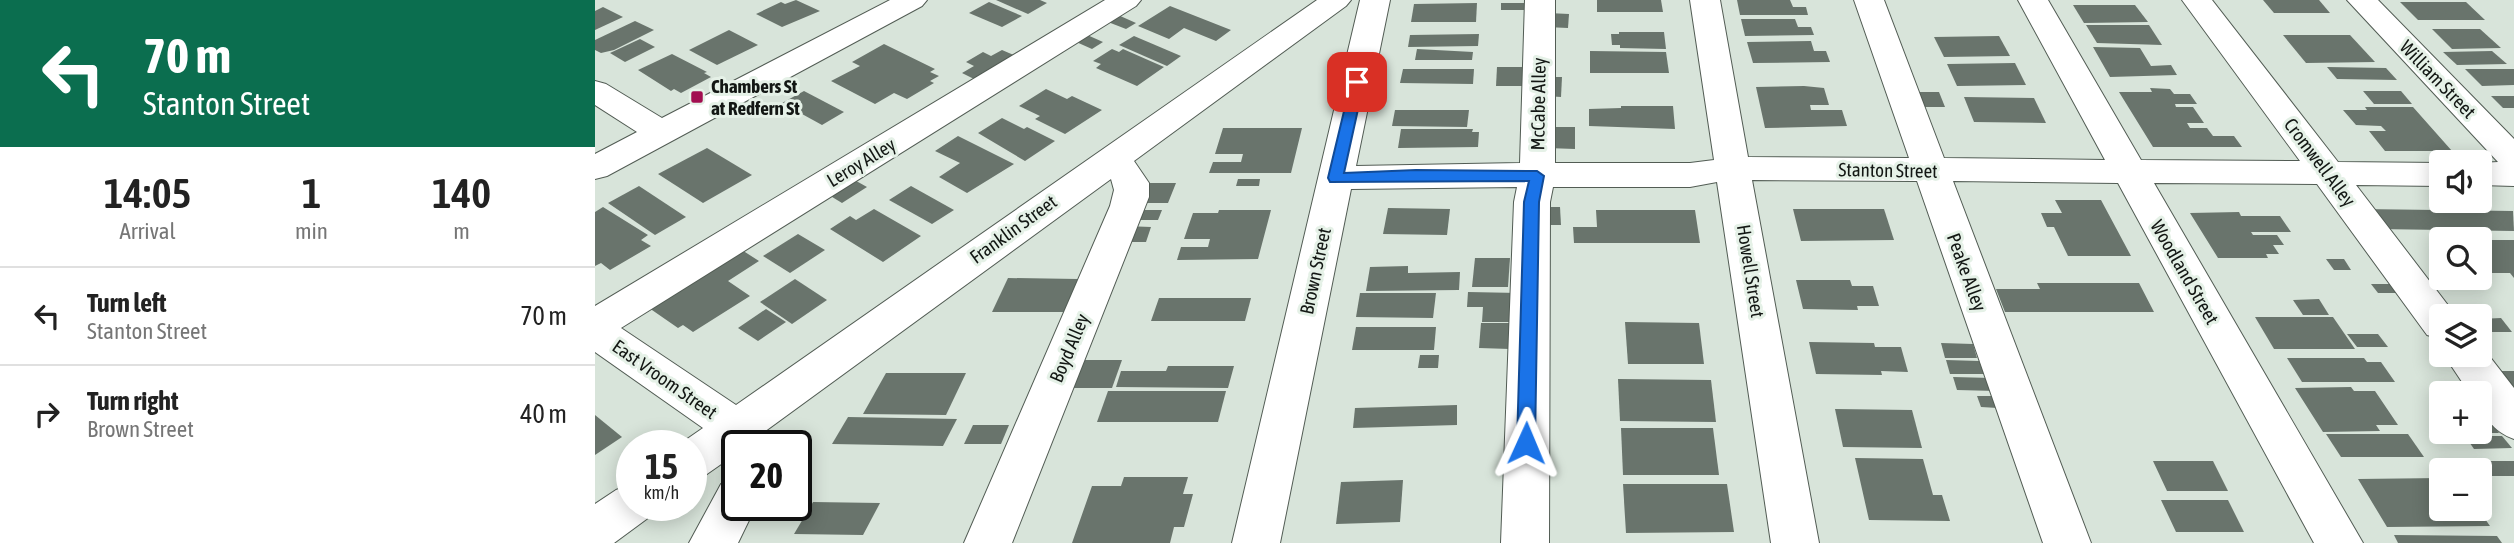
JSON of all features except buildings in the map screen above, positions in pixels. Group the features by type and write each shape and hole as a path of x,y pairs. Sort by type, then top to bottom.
{"street":[{"path":"595,168 912,0"},
{"name":"Leroy Alley","path":"595,327 1126,0"},
{"name":"Brown Street","path":"1256,543 1375,0"},
{"name":"McCabe Alley","path":"1525,543 1528,318 1532,202 1537,176 1540,0"},
{"name":"Howell Street","path":"1705,0 1795,543"},
{"name":"Peake Alley","path":"1869,0 2067,543"},
{"name":"Woodland Street","path":"2033,0 2339,543"},
{"name":"Cromwell Alley","path":"2197,0 2429,308"},
{"name":"William Street","path":"2362,0 2514,159"},
{"name":"Franklin Street","path":"756,430 787,392 1332,1"},
{"path":"595,91 662,132"},
{"name":"Boyd Alley","path":"988,543 1114,241 1134,186 1130,176 1111,159"},
{"name":"Stanton Street","path":"1335,178 1416,175 1690,175 1734,168 2429,174"},
{"path":"2492,174 2514,174"},
{"name":"East Vroom Street","path":"595,327 634,360 739,430"},
{"path":"2474,367 2514,421"},
{"path":"595,530 616,515"},
{"path":"713,543 725,521"}],"place":[{"name":"Chambers St at Redfern St","path":"697,97"}],"route":[{"path":"1357,82 1335,178 1416,175 1537,176 1532,202 1526,443"}]}
